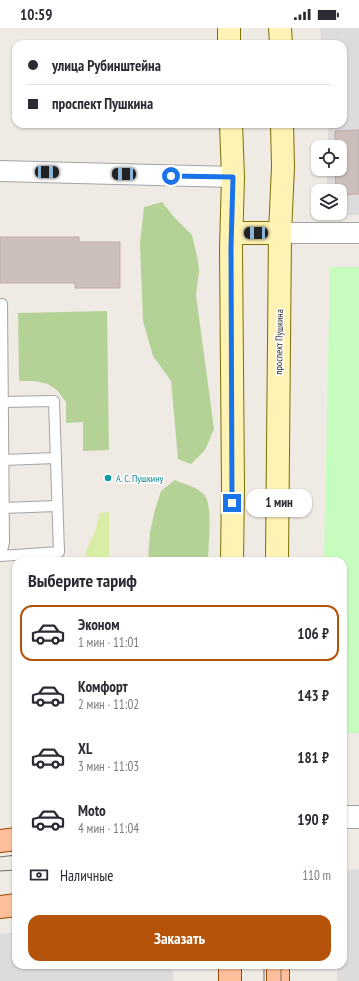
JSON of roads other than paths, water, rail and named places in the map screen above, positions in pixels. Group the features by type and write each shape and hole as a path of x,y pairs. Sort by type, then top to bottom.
{"main road":[{"path":"229,28 229,40"},
{"path":"280,28 281,40"},
{"path":"231,128 233,177 232,557"},
{"name":"проспект Пушкина","path":"277,557 280,233 283,167 282,128"},
{"path":"232,233 280,233"},
{"path":"0,840 12,839"},
{"path":"0,907 12,906"},
{"path":"230,969 230,981"},
{"path":"278,969 278,981"}],"street":[{"path":"0,171 233,177"},
{"path":"280,233 359,233"},
{"path":"347,817 359,817"}],"lane":[{"path":"2,304 4,543 0,554 59,552 54,401 3,402"},
{"path":"3,460 56,458"},
{"path":"4,508 57,506"}],"tram line":[{"path":"0,857 12,856"},
{"path":"0,871 12,870"},
{"path":"264,969 264,981"},
{"path":"281,969 281,981"}],"place":[{"name":"А. С. Пушкину","path":"108,478"}]}
